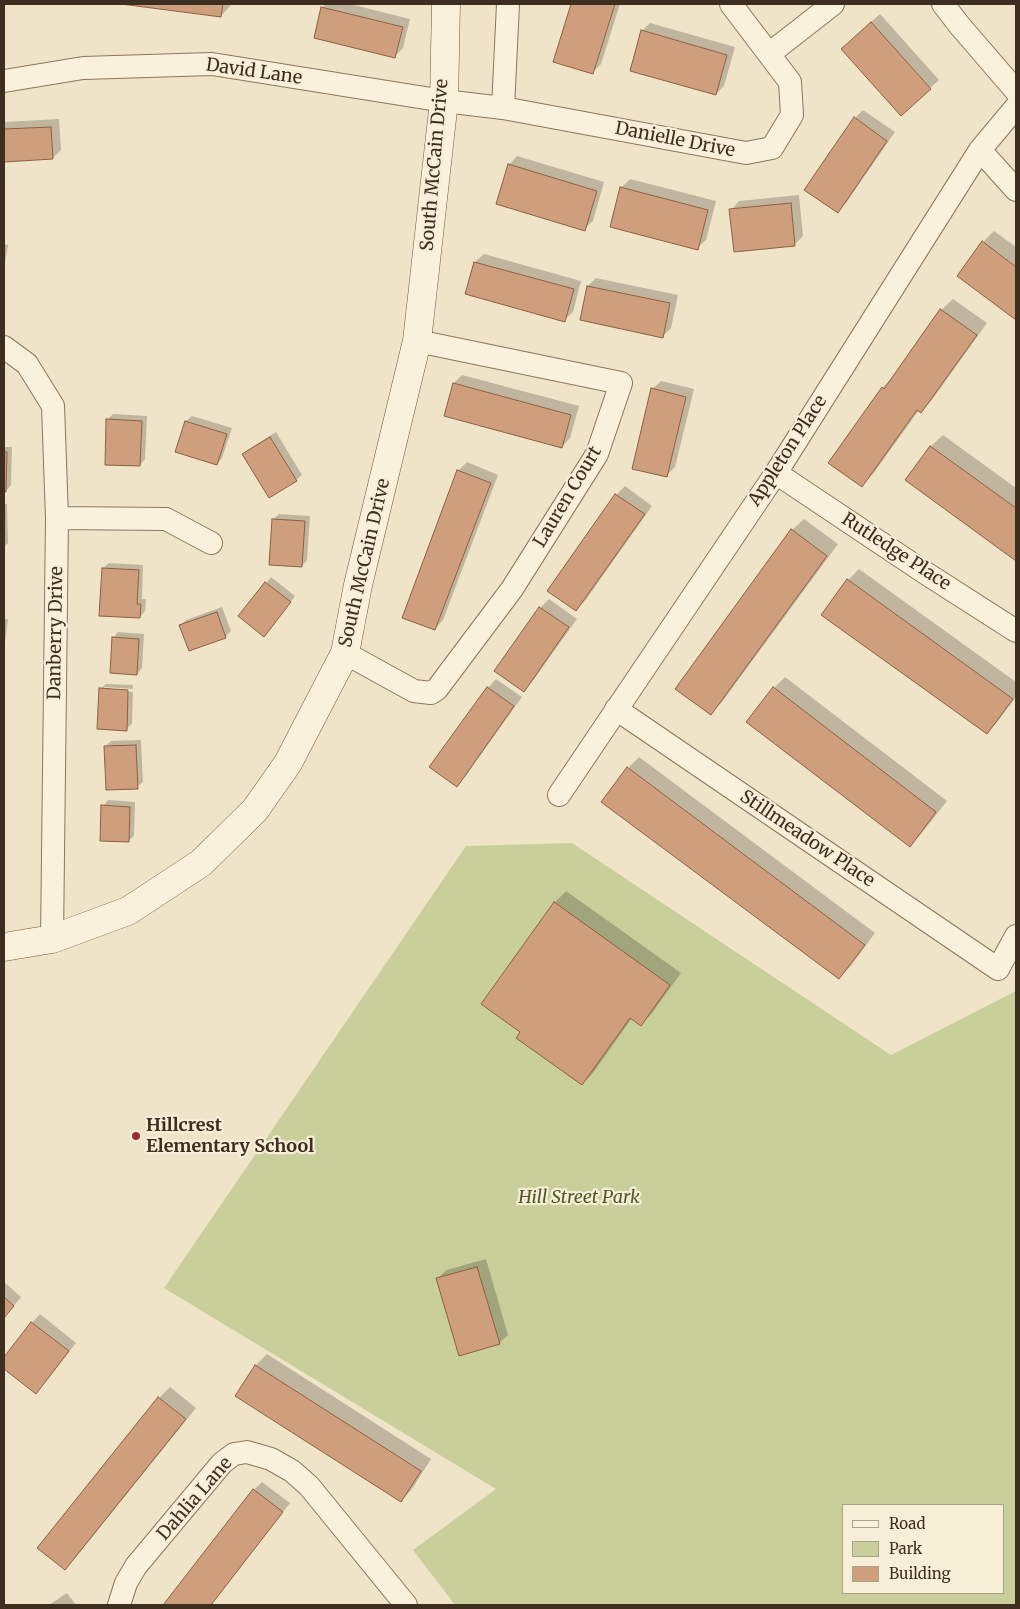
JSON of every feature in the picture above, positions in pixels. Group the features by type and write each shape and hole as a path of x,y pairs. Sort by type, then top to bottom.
{"street":[{"name":"South McCain Drive","path":"4,947 52,940 128,911 201,863 254,810 288,763 345,653 358,585 417,341 444,101 446,4"},
{"path":"503,108 508,4"},
{"name":"Danielle Drive","path":"444,101 503,108 746,153 772,148 792,115 790,82 731,4"},
{"path":"768,54 833,4"},
{"path":"943,4 1016,91"},
{"name":"David Lane","path":"4,81 83,68 212,64 444,101"},
{"name":"Appleton Place","path":"559,795 776,473 980,150 1016,107"},
{"path":"980,150 1016,190"},
{"name":"Lauren Court","path":"345,653 414,690 431,692 437,689 512,589 597,454 621,383 417,341"},
{"name":"Danberry Drive","path":"4,347 27,364 53,406 57,518 52,940"},
{"name":"Rutledge Place","path":"776,473 919,569 1016,631"},
{"path":"57,518 166,519 211,543"},
{"name":"Stillmeadow Place","path":"616,708 998,969 1016,936"},
{"name":"Dahlia Lane","path":"119,1605 126,1583 136,1566 222,1463 234,1454 247,1452 271,1459 292,1471 309,1486 395,1601"}],"green space":[{"name":"Hill Street Park","path":"572,843 891,1055 1016,991 1016,1605 455,1605 413,1550 496,1489 164,1288 466,846"}],"building":[{"path":"121,4 223,4 221,17"},
{"path":"571,4 615,4 593,74 553,62"},
{"path":"321,7 403,27 395,58 314,38"},
{"path":"871,22 931,89 901,116 841,49"},
{"path":"641,30 727,55 716,95 630,71"},
{"path":"854,117 887,141 838,213 804,190"},
{"path":"51,127 53,159 4,162 4,129"},
{"path":"508,164 597,191 585,231 496,204"},
{"path":"620,187 708,210 698,250 610,227"},
{"path":"791,203 795,246 734,252 729,209"},
{"path":"982,241 1016,267 1016,320 957,276"},
{"path":"474,262 574,289 565,322 465,294"},
{"path":"587,286 670,303 663,338 580,320"},
{"path":"940,309 977,335 921,413 917,410 862,487 828,463 882,387 884,389"},
{"path":"453,383 571,415 562,448 444,416"},
{"path":"651,388 686,397 667,477 632,469"},
{"path":"106,419 142,421 140,466 105,465"},
{"path":"185,421 227,434 217,465 175,452"},
{"path":"270,437 297,481 269,498 242,454"},
{"path":"930,446 1016,508 1016,561 905,480"},
{"path":"4,452 7,452 6,492 4,492"},
{"path":"457,470 491,483 435,630 402,618"},
{"path":"615,494 645,514 576,611 547,591"},
{"path":"272,519 305,521 302,567 269,565"},
{"path":"791,529 827,556 711,715 675,689"},
{"path":"102,568 139,570 137,604 141,604 140,618 99,616"},
{"path":"847,579 1013,699 987,734 821,615"},
{"path":"265,582 291,602 264,637 238,616"},
{"path":"539,607 569,627 524,692 494,671"},
{"path":"217,612 226,638 189,651 179,625"},
{"path":"112,637 139,639 137,675 110,673"},
{"path":"487,687 514,706 457,787 429,767"},
{"path":"773,687 936,812 910,847 746,722"},
{"path":"99,688 128,690 127,731 97,729"},
{"path":"136,745 138,789 106,790 104,746"},
{"path":"627,767 865,945 839,979 601,802"},
{"path":"101,805 130,807 129,842 100,841"},
{"path":"554,902 670,985 641,1026 630,1018 582,1085 516,1038 520,1032 481,1004"},
{"path":"477,1267 500,1344 459,1356 436,1278"},
{"path":"4,1297 14,1306 4,1318"},
{"path":"31,1322 69,1351 36,1394 4,1369 4,1357"},
{"path":"255,1365 421,1471 401,1502 235,1396"},
{"path":"158,1397 186,1419 65,1570 37,1548"},
{"path":"253,1489 283,1512 211,1605 163,1605"}],"place":[{"name":"Hillcrest Elementary School","path":"136,1136"}]}
